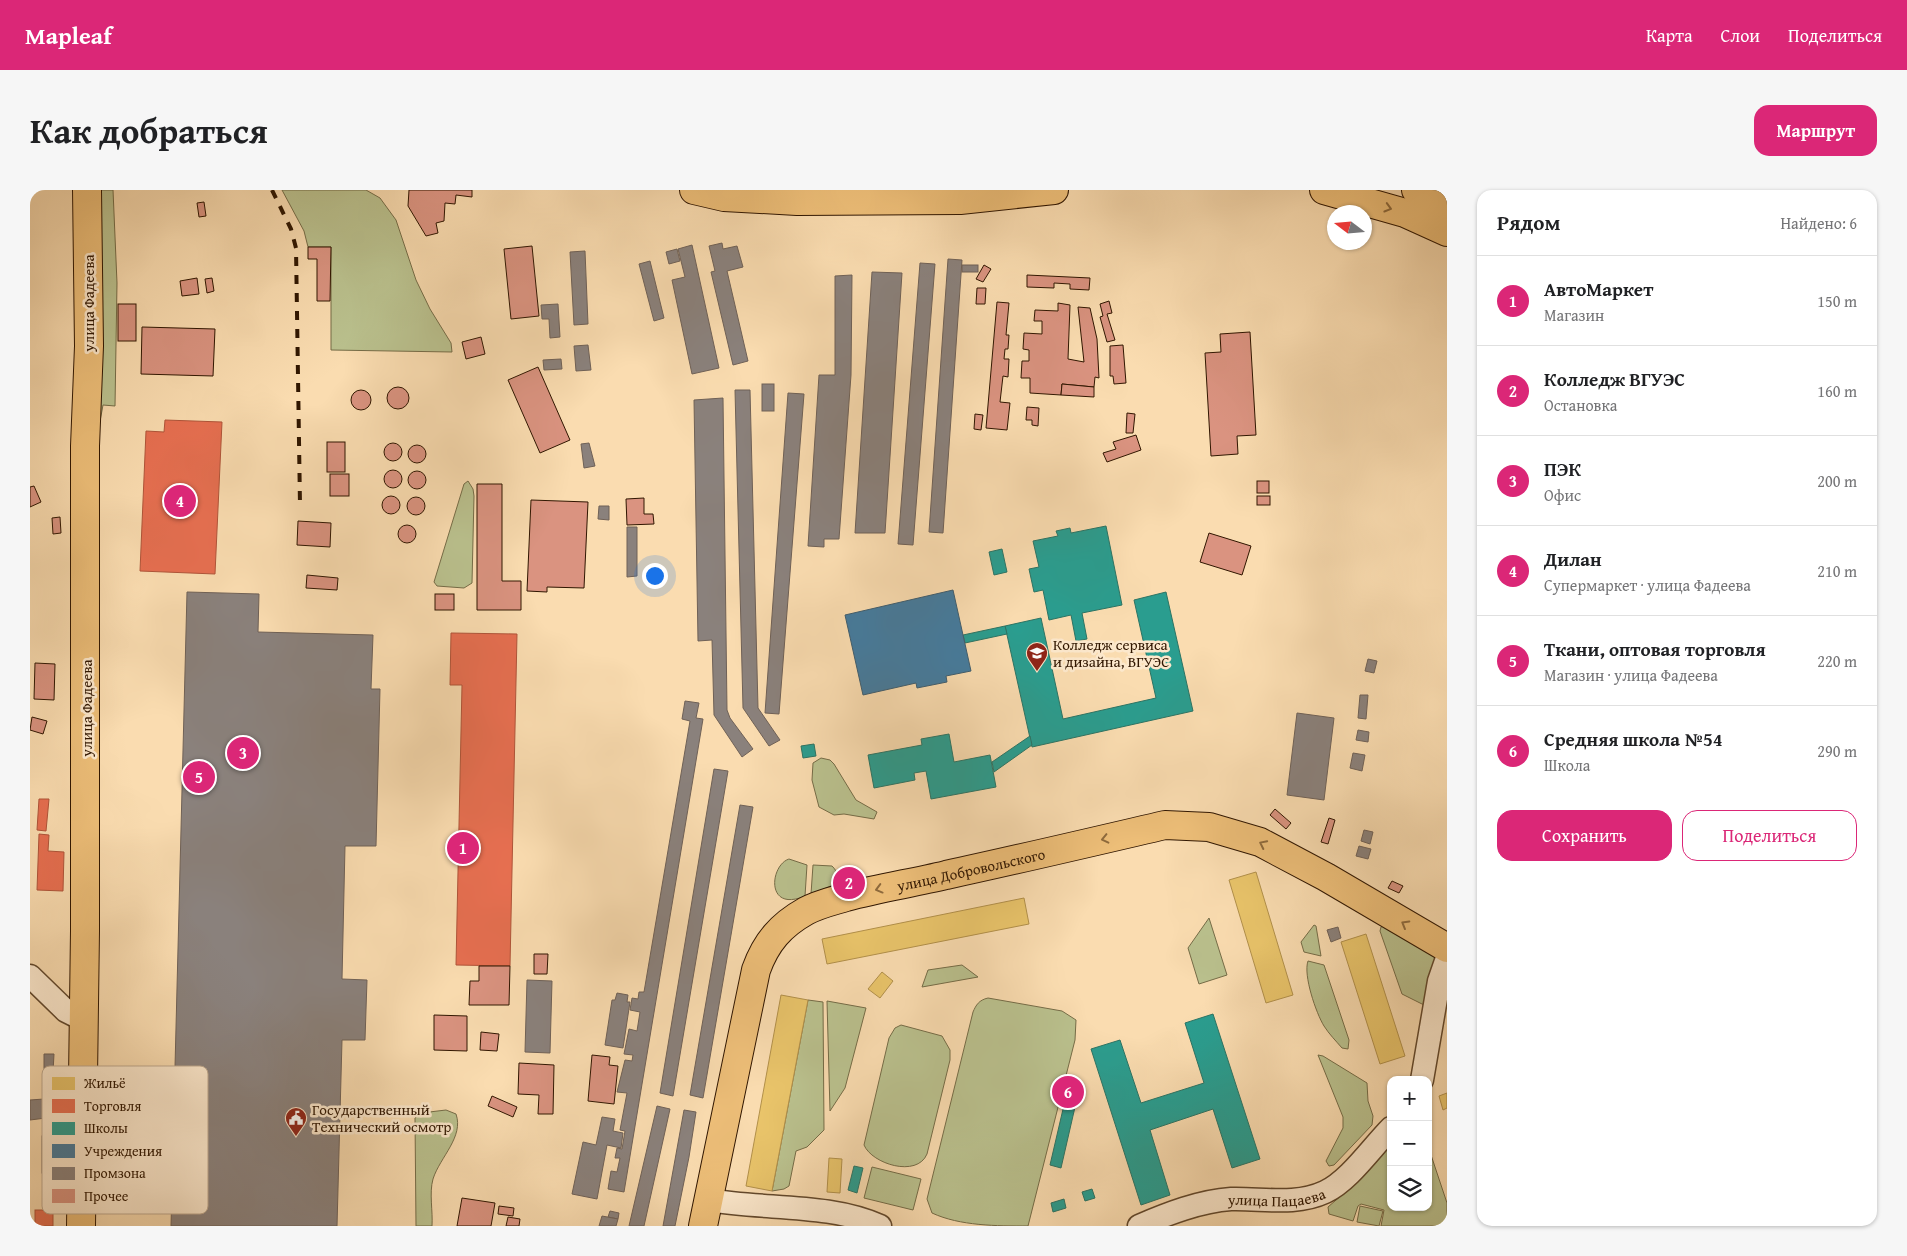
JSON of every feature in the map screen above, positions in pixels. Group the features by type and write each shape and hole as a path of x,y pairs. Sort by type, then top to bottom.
{"main road":[{"name":"улица Фадеева","path":"83,1066 85,446 88,346 87,190"},
{"path":"694,190 724,197 797,201 960,200 1054,190"},
{"path":"1324,190 1406,213 1447,232"},
{"path":"1416,190 1447,204"},
{"name":"улица Добровольского","path":"706,1213 756,970 762,952 770,940 786,924 808,910 826,903 894,885 944,876 1165,825 1192,825 1224,830 1260,842 1326,877 1447,948"}],"street":[{"path":"1423,1076 1439,981 1447,958"},
{"path":"30,976 66,1011 84,1020"},
{"name":"улица Пацаева","path":"1139,1226 1183,1209 1220,1201 1291,1200 1311,1197 1327,1191 1342,1180 1387,1132"},
{"path":"706,1213 758,1207 819,1210 880,1226"}],"green space":[{"path":"95,190 113,190 117,283 115,406 103,405 97,438"},
{"path":"282,190 366,190 380,198 396,220 416,280 430,309 451,343 452,352 331,350 331,247 308,247 304,231"},
{"path":"468,481 473,489 474,496 472,583 464,588 437,586 434,582 464,484"},
{"path":"821,758 830,760 834,764 856,800 877,812 874,819 844,814 834,815 819,807 812,780 813,763"},
{"path":"789,859 807,865 805,896 792,900 783,898 777,893 775,886 778,870"},
{"path":"813,865 832,866 836,870 836,884 811,894"},
{"path":"1209,918 1227,975 1199,984 1188,948"},
{"path":"1386,924 1435,953 1437,959 1426,1006 1402,994 1380,931 1381,927"},
{"path":"1314,925 1316,926 1321,956 1304,952 1301,942"},
{"path":"1308,961 1324,965 1349,1040 1348,1049 1342,1048 1328,1032 1321,1020 1314,1003 1307,975"},
{"path":"962,965 978,977 922,987 928,970"},
{"path":"988,998 1062,1011 1076,1020 1075,1040 1028,1226 954,1221 932,1213 927,1199 973,1012 978,1003"},
{"path":"808,1000 823,1002 824,1130 807,1147 796,1151 789,1186 772,1191"},
{"path":"827,1001 866,1008 845,1088 830,1111"},
{"path":"901,1025 942,1036 950,1050 950,1060 927,1154 922,1161 905,1167 885,1163 869,1152 864,1145 889,1038 895,1028"},
{"path":"1318,1055 1323,1056 1367,1083 1368,1101 1373,1116 1372,1125 1334,1165 1329,1166 1326,1161 1343,1128 1343,1117"},
{"path":"446,1110 456,1114 458,1122 457,1131 433,1179 431,1190 432,1226 416,1226 415,1118 421,1113"},
{"path":"1387,1146 1387,1211 1432,1211 1432,1158 1447,1203 1447,1226 1381,1226 1384,1210 1361,1204 1358,1206 1353,1221 1329,1214 1328,1207 1351,1187"},
{"path":"872,1167 921,1179 913,1210 864,1198"},
{"path":"1360,1206 1383,1211 1379,1226 1357,1222"}],"building: Жильё":[{"path":"1256,872 1293,995 1266,1003 1229,880"},
{"path":"1024,898 1029,924 827,964 822,939"},
{"path":"1366,934 1405,1056 1380,1064 1341,942"},
{"path":"882,972 893,981 880,998 868,989"},
{"path":"781,995 808,1000 772,1191 746,1186"},
{"path":"1447,1093 1447,1108 1443,1110 1439,1096"},
{"path":"829,1158 842,1159 840,1193 827,1192"}],"building: Торговля":[{"path":"165,420 222,422 215,574 140,571 146,431 164,432"},
{"path":"451,633 517,634 510,966 456,965 462,685 450,685"},
{"path":"39,799 49,799 46,831 37,830"},
{"path":"39,834 49,835 48,851 64,852 63,891 37,890"},
{"path":"35,1210 42,1210 42,1214 53,1214 53,1226 35,1226"}],"building: Школы":[{"path":"1106,526 1122,605 1082,613 1087,639 1076,641 1071,615 1049,620 1043,590 1034,592 1029,569 1039,567 1033,541 1058,536 1056,531 1070,528 1071,533"},
{"path":"1002,549 1007,572 994,575 989,552"},
{"path":"1166,592 1193,711 1032,747 1005,626 1041,618 1063,719 1156,698 1134,600"},
{"path":"1005,626 1007,634 965,643 963,635"},
{"path":"949,734 954,762 990,755 996,787 931,799 926,771 914,773 915,780 874,788 868,755 922,745 921,739"},
{"path":"1030,736 1032,745 994,772 992,762"},
{"path":"814,744 816,756 803,758 801,746"},
{"path":"1213,1014 1260,1159 1232,1168 1213,1109 1150,1130 1170,1195 1141,1205 1091,1049 1120,1040 1141,1103 1204,1083 1185,1023"},
{"path":"1067,1092 1078,1094 1061,1168 1050,1165"},
{"path":"854,1166 863,1168 857,1193 848,1190"},
{"path":"1092,1189 1095,1198 1085,1201 1082,1192"},
{"path":"1064,1199 1066,1208 1053,1212 1051,1203"}],"building: Учреждения":[{"path":"953,590 971,671 946,676 947,682 917,688 916,683 863,695 845,615"}],"building: Промзона":[{"path":"722,243 723,249 737,246 743,267 727,271 748,361 733,365 711,272 715,271 709,246"},
{"path":"692,245 719,368 692,374 672,280 685,277 678,249"},
{"path":"677,249 680,261 669,264 666,252"},
{"path":"585,251 588,324 574,325 570,252"},
{"path":"948,259 962,260 943,533 929,532"},
{"path":"650,261 664,318 654,321 639,264"},
{"path":"920,263 935,264 913,545 898,544"},
{"path":"962,265 978,265 978,272 962,272"},
{"path":"872,272 902,273 885,533 855,533"},
{"path":"852,275 851,375 839,539 824,539 824,547 808,546 819,375 835,375 835,276"},
{"path":"558,304 560,337 550,338 549,319 542,319 541,305"},
{"path":"588,345 591,370 576,371 574,346"},
{"path":"561,359 562,369 544,370 543,360"},
{"path":"762,384 774,384 774,411 762,411"},
{"path":"735,390 750,390 758,708 780,740 769,746 743,708"},
{"path":"788,393 804,394 779,714 765,713"},
{"path":"723,398 727,710 730,718 753,749 742,757 714,715 712,640 698,641 694,400"},
{"path":"589,443 595,466 584,468 581,444"},
{"path":"599,506 609,506 609,520 598,519"},
{"path":"627,527 637,527 637,576 627,577"},
{"path":"187,592 259,594 258,632 373,635 371,689 380,689 376,846 345,846 342,979 367,980 365,1040 342,1040 337,1226 171,1226 171,1214 208,1214 208,1066 175,1066"},
{"path":"1368,659 1377,661 1374,673 1365,671"},
{"path":"1360,695 1368,695 1366,719 1358,718"},
{"path":"685,701 699,703 696,718 703,719 624,1192 608,1189 611,1171 617,1172 620,1158 615,1158 617,1148 622,1149 625,1131 620,1130 627,1093 617,1092 625,1060 632,1061 633,1055 624,1054 629,1029 637,1031 640,1012 630,1010 632,998 638,999 639,992 644,992 690,721 682,719"},
{"path":"1297,713 1334,718 1324,800 1287,795"},
{"path":"1358,730 1369,732 1368,742 1356,740"},
{"path":"1353,753 1365,755 1362,771 1350,768"},
{"path":"714,769 728,771 673,1096 660,1093"},
{"path":"740,805 753,807 703,1098 690,1095"},
{"path":"1364,830 1373,832 1370,844 1361,841"},
{"path":"1359,846 1371,849 1368,859 1356,856"},
{"path":"1338,927 1341,938 1331,942 1327,930"},
{"path":"527,980 552,981 550,1053 525,1052"},
{"path":"617,993 628,995 627,1002 630,1002 623,1048 605,1045 612,1000 615,1000"},
{"path":"44,1054 54,1054 53,1066 44,1066"},
{"path":"42,1099 42,1118 30,1120 30,1100"},
{"path":"657,1106 670,1109 644,1226 629,1226"},
{"path":"684,1110 696,1112 689,1157 675,1226 663,1226"},
{"path":"602,1117 615,1119 613,1131 623,1133 621,1148 607,1145 597,1199 572,1194 583,1142 596,1145"},
{"path":"610,1211 619,1213 618,1219 608,1217"},
{"path":"602,1216 618,1219 616,1226 599,1226"}],"building: Прочее":[{"path":"409,190 472,190 472,197 456,195 455,204 445,203 444,221 436,223 438,233 426,236 408,206"},
{"path":"204,202 206,216 199,217 197,203"},
{"path":"532,246 539,316 511,319 504,249"},
{"path":"308,247 331,247 330,301 317,301 317,259 308,259"},
{"path":"984,265 991,269 983,282 976,279"},
{"path":"1027,275 1090,278 1089,290 1070,289 1070,284 1054,283 1054,288 1027,287"},
{"path":"197,278 199,294 182,296 180,281"},
{"path":"212,278 214,291 207,293 205,279"},
{"path":"977,288 986,288 985,304 976,304"},
{"path":"1109,301 1112,313 1107,314 1115,340 1107,342 1100,317 1103,316 1100,304"},
{"path":"997,302 1009,303 1006,335 1009,335 1008,349 1005,349 1004,359 1009,359 1008,377 1003,376 1000,402 1010,403 1007,430 986,428"},
{"path":"1058,303 1070,305 1068,359 1084,362 1078,307 1090,308 1097,339 1099,378 1095,377 1094,387 1062,384 1061,395 1030,393 1030,378 1021,378 1022,361 1029,361 1029,350 1023,349 1024,333 1042,334 1042,321 1034,321 1035,310 1058,311"},
{"path":"118,304 136,304 136,341 118,341"},
{"path":"142,327 215,329 213,376 141,374"},
{"path":"1250,332 1256,435 1237,436 1238,454 1211,456 1205,353 1221,352 1220,334"},
{"path":"481,337 485,354 466,359 462,342"},
{"path":"1123,345 1126,383 1114,384 1113,376 1110,376 1110,346"},
{"path":"538,367 570,440 540,453 508,380"},
{"path":"1062,384 1094,387 1094,397 1061,395"},
{"path":"398,387 408,394 409,398 402,408 398,409 388,402 387,398 394,388"},
{"path":"357,390 365,390 371,396 371,404 365,410 357,410 351,404 351,396"},
{"path":"1027,407 1039,408 1038,426 1032,425 1032,420 1026,420"},
{"path":"1127,413 1135,414 1133,433 1126,433"},
{"path":"975,414 983,415 981,430 974,429"},
{"path":"1136,435 1141,450 1107,462 1103,453 1116,449 1113,442"},
{"path":"327,442 345,442 345,472 327,472"},
{"path":"393,443 399,446 402,452 399,458 393,461 387,458 384,452 387,446"},
{"path":"417,445 423,448 426,454 423,460 417,463 411,460 408,454 411,448"},
{"path":"393,470 399,473 402,479 399,485 393,488 387,485 384,479 387,473"},
{"path":"417,471 423,474 426,480 423,486 417,489 411,486 408,480 411,474"},
{"path":"330,474 349,474 349,496 330,496"},
{"path":"1257,481 1269,481 1269,493 1257,493"},
{"path":"477,484 502,484 502,581 521,581 521,610 477,610"},
{"path":"34,486 41,502 30,507 30,487"},
{"path":"391,496 397,499 400,505 397,511 391,514 385,511 382,505 385,499"},
{"path":"1257,496 1270,496 1270,505 1257,505"},
{"path":"416,497 422,500 425,506 422,512 416,515 410,512 407,506 410,500"},
{"path":"644,498 644,514 653,514 654,524 627,525 626,499"},
{"path":"531,500 588,502 584,588 547,587 547,592 527,591"},
{"path":"60,517 61,533 53,534 52,518"},
{"path":"298,521 331,523 330,547 297,545"},
{"path":"407,525 413,528 416,534 413,540 407,543 401,540 398,534 401,528"},
{"path":"1209,533 1251,546 1242,575 1200,562"},
{"path":"307,575 338,578 337,590 306,588"},
{"path":"435,594 454,594 454,610 435,610"},
{"path":"35,663 55,664 54,700 34,699"},
{"path":"32,717 47,721 43,734 30,730"},
{"path":"1275,809 1291,823 1286,829 1270,815"},
{"path":"1329,818 1335,820 1328,844 1321,842"},
{"path":"1392,881 1403,886 1399,893 1388,888"},
{"path":"534,954 548,954 547,974 534,974"},
{"path":"479,966 510,966 509,1005 469,1005 470,981 479,981"},
{"path":"434,1015 467,1016 467,1051 434,1050"},
{"path":"481,1032 499,1034 497,1051 480,1050"},
{"path":"592,1055 610,1057 609,1065 618,1066 614,1104 588,1101"},
{"path":"519,1063 554,1065 553,1114 538,1114 539,1095 518,1094"},
{"path":"492,1096 517,1107 513,1117 488,1106"},
{"path":"462,1198 495,1203 491,1226 457,1226"},
{"path":"499,1206 514,1208 513,1216 498,1214"},
{"path":"508,1217 520,1219 519,1226 506,1226"}],"railway":[{"path":"272,190 291,229 296,248 300,505"}],"place":[{"name":"Дилан","path":"180,501"},
{"name":"Колледж сервиса и дизайна, ВГУЭС","path":"1037,672"},
{"name":"ПЭК","path":"243,753"},
{"name":"Ткани, оптовая торговля","path":"199,777"},
{"name":"АвтоМаркет","path":"463,848"},
{"name":"Колледж ВГУЭС","path":"849,883"},
{"name":"Средняя школа №54","path":"1068,1092"},
{"name":"Государственный Технический осмотр","path":"296,1137"}]}
